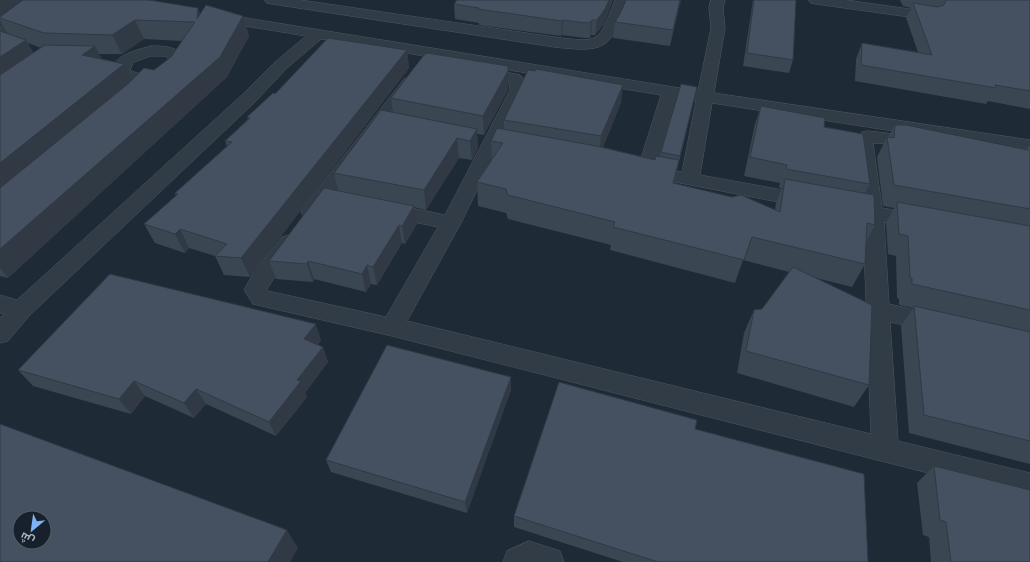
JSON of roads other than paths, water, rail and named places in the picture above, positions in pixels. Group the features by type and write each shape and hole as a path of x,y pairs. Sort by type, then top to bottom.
{"street":[{"path":"0,36 50,0"},
{"path":"272,0 554,42 594,44 602,41 608,33 622,0"},
{"path":"690,179 718,28 716,8 718,0"},
{"path":"816,0 931,16"},
{"path":"337,37 361,13"},
{"path":"202,15 705,97 1030,146"},
{"path":"398,47 417,21"},
{"path":"0,334 10,307 249,98 280,66 318,34"},
{"path":"138,93 154,77 172,68 178,60 174,53 164,50 151,50 118,61 122,68 122,72 126,75 139,78 154,77"},
{"path":"392,327 451,223 518,90 518,82 514,78 436,65 426,65 419,70 379,121 262,278 255,290 261,298 392,327 1030,486"},
{"path":"670,91 638,170 935,224"},
{"path":"379,121 402,126"},
{"path":"885,450 873,213 864,143 868,136 883,136 1030,161"},
{"path":"322,197 345,202"},
{"path":"368,206 451,223"},
{"path":"878,310 954,327"},
{"path":"518,562 529,556 549,562"}]}
